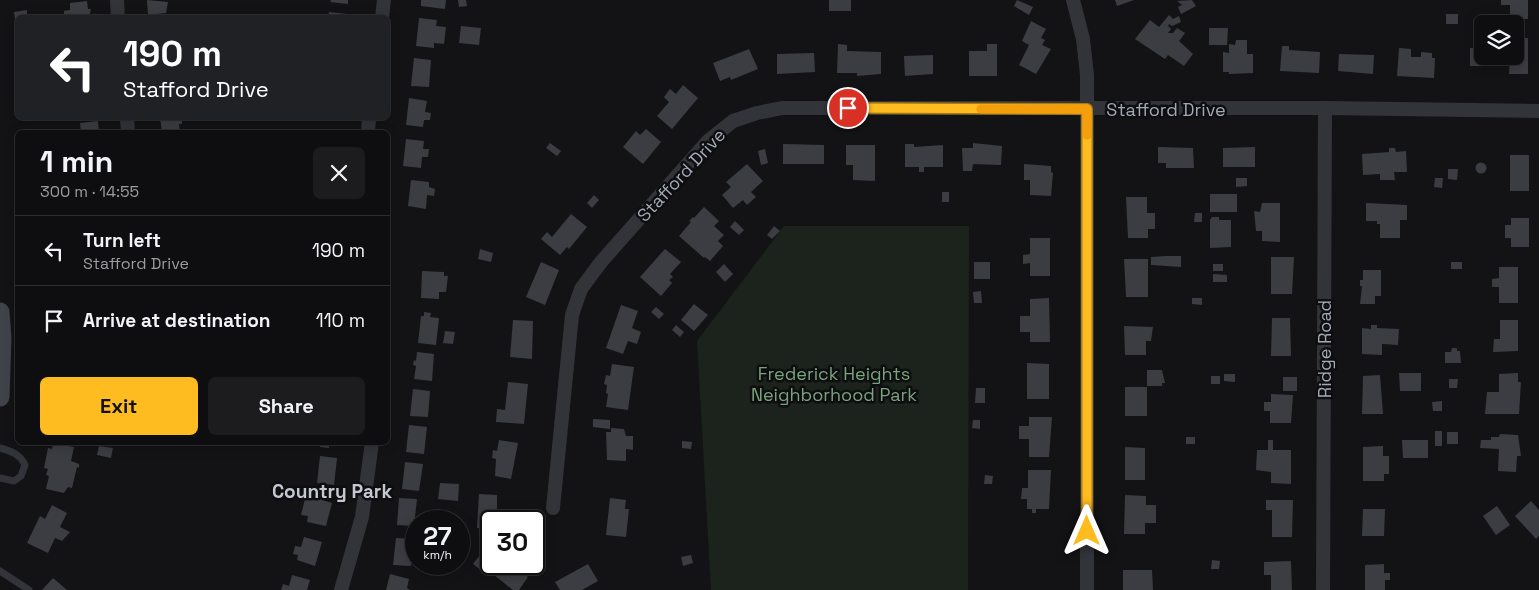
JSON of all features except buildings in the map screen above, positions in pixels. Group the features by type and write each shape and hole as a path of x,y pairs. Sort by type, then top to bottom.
{"main road":[{"path":"0,312 0,397"}],"street":[{"path":"117,0 118,15"},
{"path":"382,15 384,0"},
{"path":"1073,0 1083,39 1087,109 1087,590"},
{"name":"Stafford Drive","path":"553,508 572,315 581,289 601,262 691,158 733,121 757,113 782,108 1324,108 1539,111"},
{"name":"Ridge Road","path":"1323,590 1324,108"},
{"path":"341,590 362,517 372,445"}],"lane":[{"path":"0,448 22,458 25,465 21,476 14,481 0,478"},
{"path":"0,571 29,590"}],"green space":[{"name":"Frederick Heights Neighborhood Park","path":"784,226 969,226 968,590 711,590 697,341"}],"slow traffic":[{"path":"981,109 1087,109 1087,135"}],"district":[{"name":"Country Park","path":"332,491"}],"route":[{"path":"848,108 1087,109 1087,531"}]}
